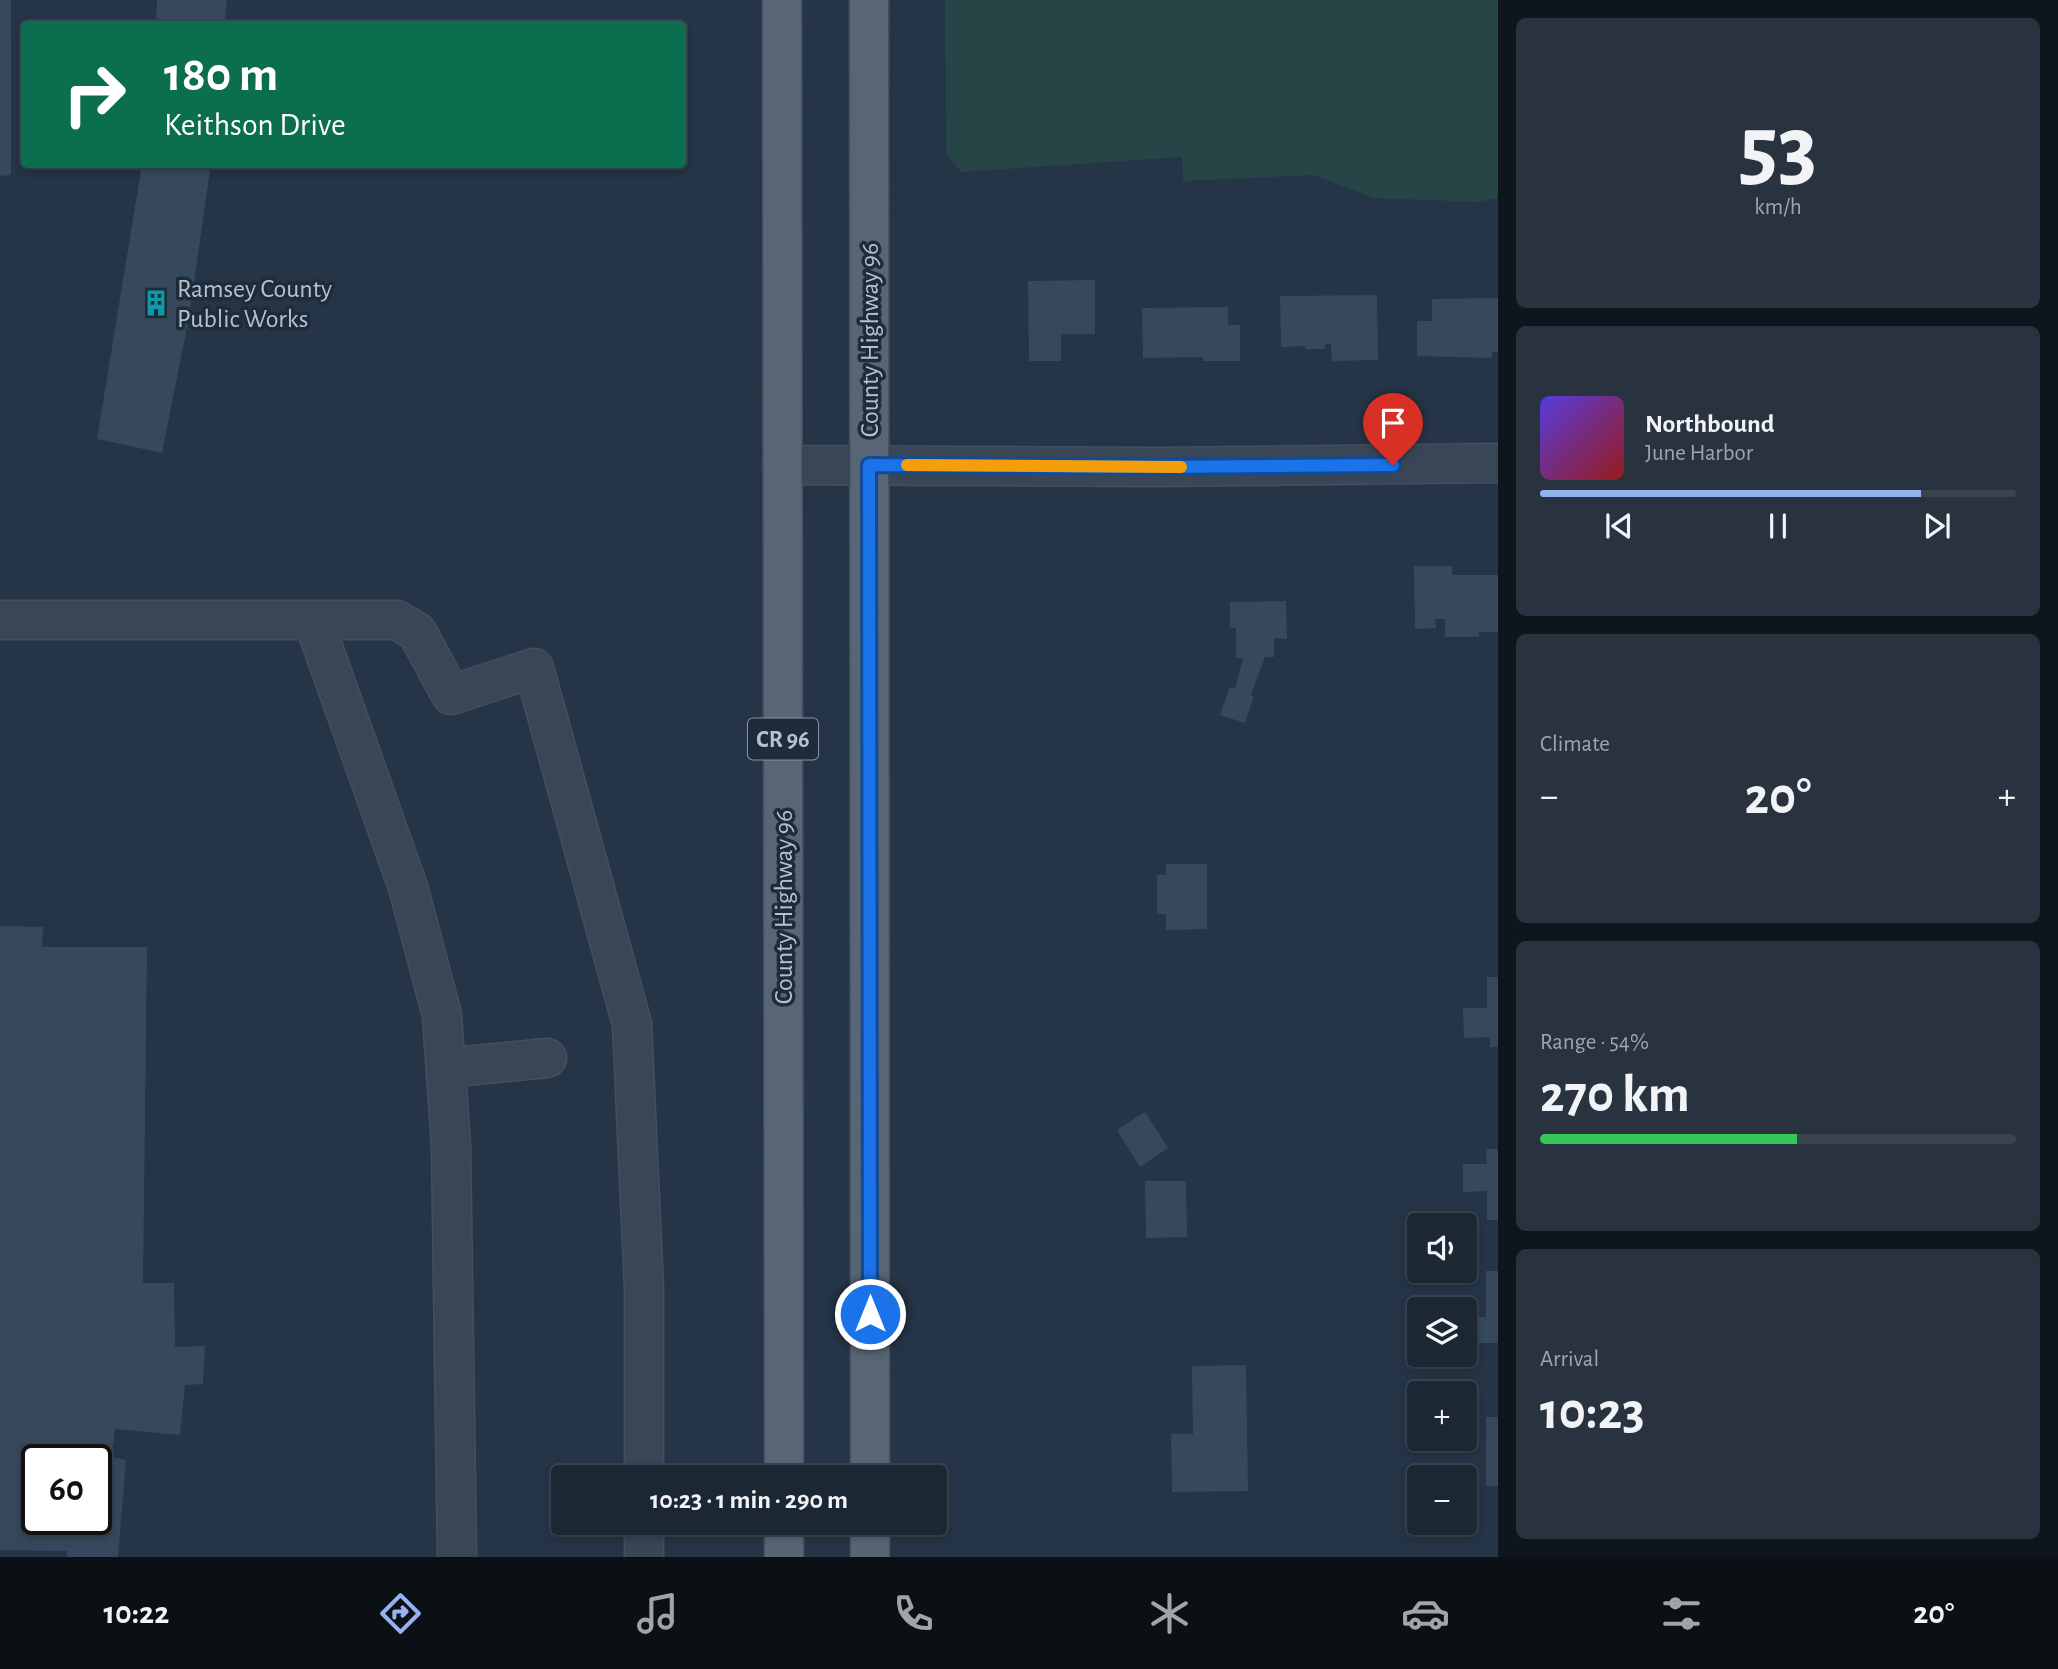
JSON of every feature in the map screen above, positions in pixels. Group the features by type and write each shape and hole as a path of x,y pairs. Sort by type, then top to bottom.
{"main road":[{"name":"County Highway 96","path":"782,0 784,1465"},
{"name":"County Highway 96","path":"869,0 870,1465"},
{"path":"784,1535 784,1557"},
{"path":"870,1535 870,1557"}],"street":[{"path":"782,465 1157,467 1498,463"},
{"path":"0,620 397,620 417,632 451,695 534,668 632,1024 644,1289 644,1465"},
{"path":"314,622 408,887 442,1015 451,1146 457,1557"},
{"path":"446,1068 547,1058"},
{"path":"644,1535 644,1557"}],"green space":[{"path":"945,0 1498,0 1498,198 1478,202 1373,198 1314,175 1183,181 1182,157 961,172 946,155"}],"building":[{"path":"0,0 11,0 11,175 0,176"},
{"path":"157,0 227,0 224,21 156,21"},
{"name":"Ramsey County Public Works","path":"141,168 210,168 189,317 162,453 97,439"},
{"path":"1095,280 1095,334 1061,334 1061,361 1029,361 1028,281"},
{"path":"1377,295 1378,360 1332,361 1331,344 1325,344 1325,349 1305,349 1306,346 1281,347 1280,296"},
{"path":"1498,298 1498,352 1492,352 1492,358 1417,356 1417,321 1432,321 1432,299"},
{"path":"1228,307 1228,325 1240,325 1240,361 1203,361 1203,357 1143,358 1142,308"},
{"path":"1414,566 1452,566 1452,575 1498,575 1498,632 1479,632 1479,637 1445,637 1445,619 1435,619 1436,628 1415,629"},
{"path":"1286,601 1287,639 1274,638 1274,657 1265,657 1251,695 1254,696 1245,723 1220,715 1230,687 1235,689 1243,658 1236,658 1236,628 1230,628 1230,602"},
{"path":"1166,864 1207,864 1207,929 1166,930 1166,914 1157,914 1157,875 1166,875"},
{"path":"0,926 43,927 42,947 147,947 143,1283 174,1283 175,1347 205,1346 203,1384 185,1385 180,1435 115,1429 112,1457 126,1460 118,1557 67,1557 67,1551 0,1550"},
{"path":"1487,977 1498,977 1498,1047 1490,1047 1490,1037 1464,1038 1463,1008 1487,1008"},
{"path":"1145,1112 1168,1148 1140,1167 1117,1130"},
{"path":"1486,1149 1498,1149 1498,1220 1487,1220 1487,1191 1463,1192 1463,1164 1487,1164"},
{"path":"1145,1181 1186,1181 1187,1237 1146,1238"},
{"path":"1486,1271 1498,1271 1498,1343 1477,1343 1477,1317 1486,1317"},
{"path":"1246,1365 1248,1491 1172,1492 1171,1434 1193,1434 1192,1366"},
{"path":"1486,1417 1498,1417 1498,1486 1486,1486"}],"slow traffic":[{"path":"907,465 1181,467"}],"place":[{"name":"Ramsey County Public Works","path":"156,303"}],"route":[{"path":"870,1314 869,465 1393,465"}]}
